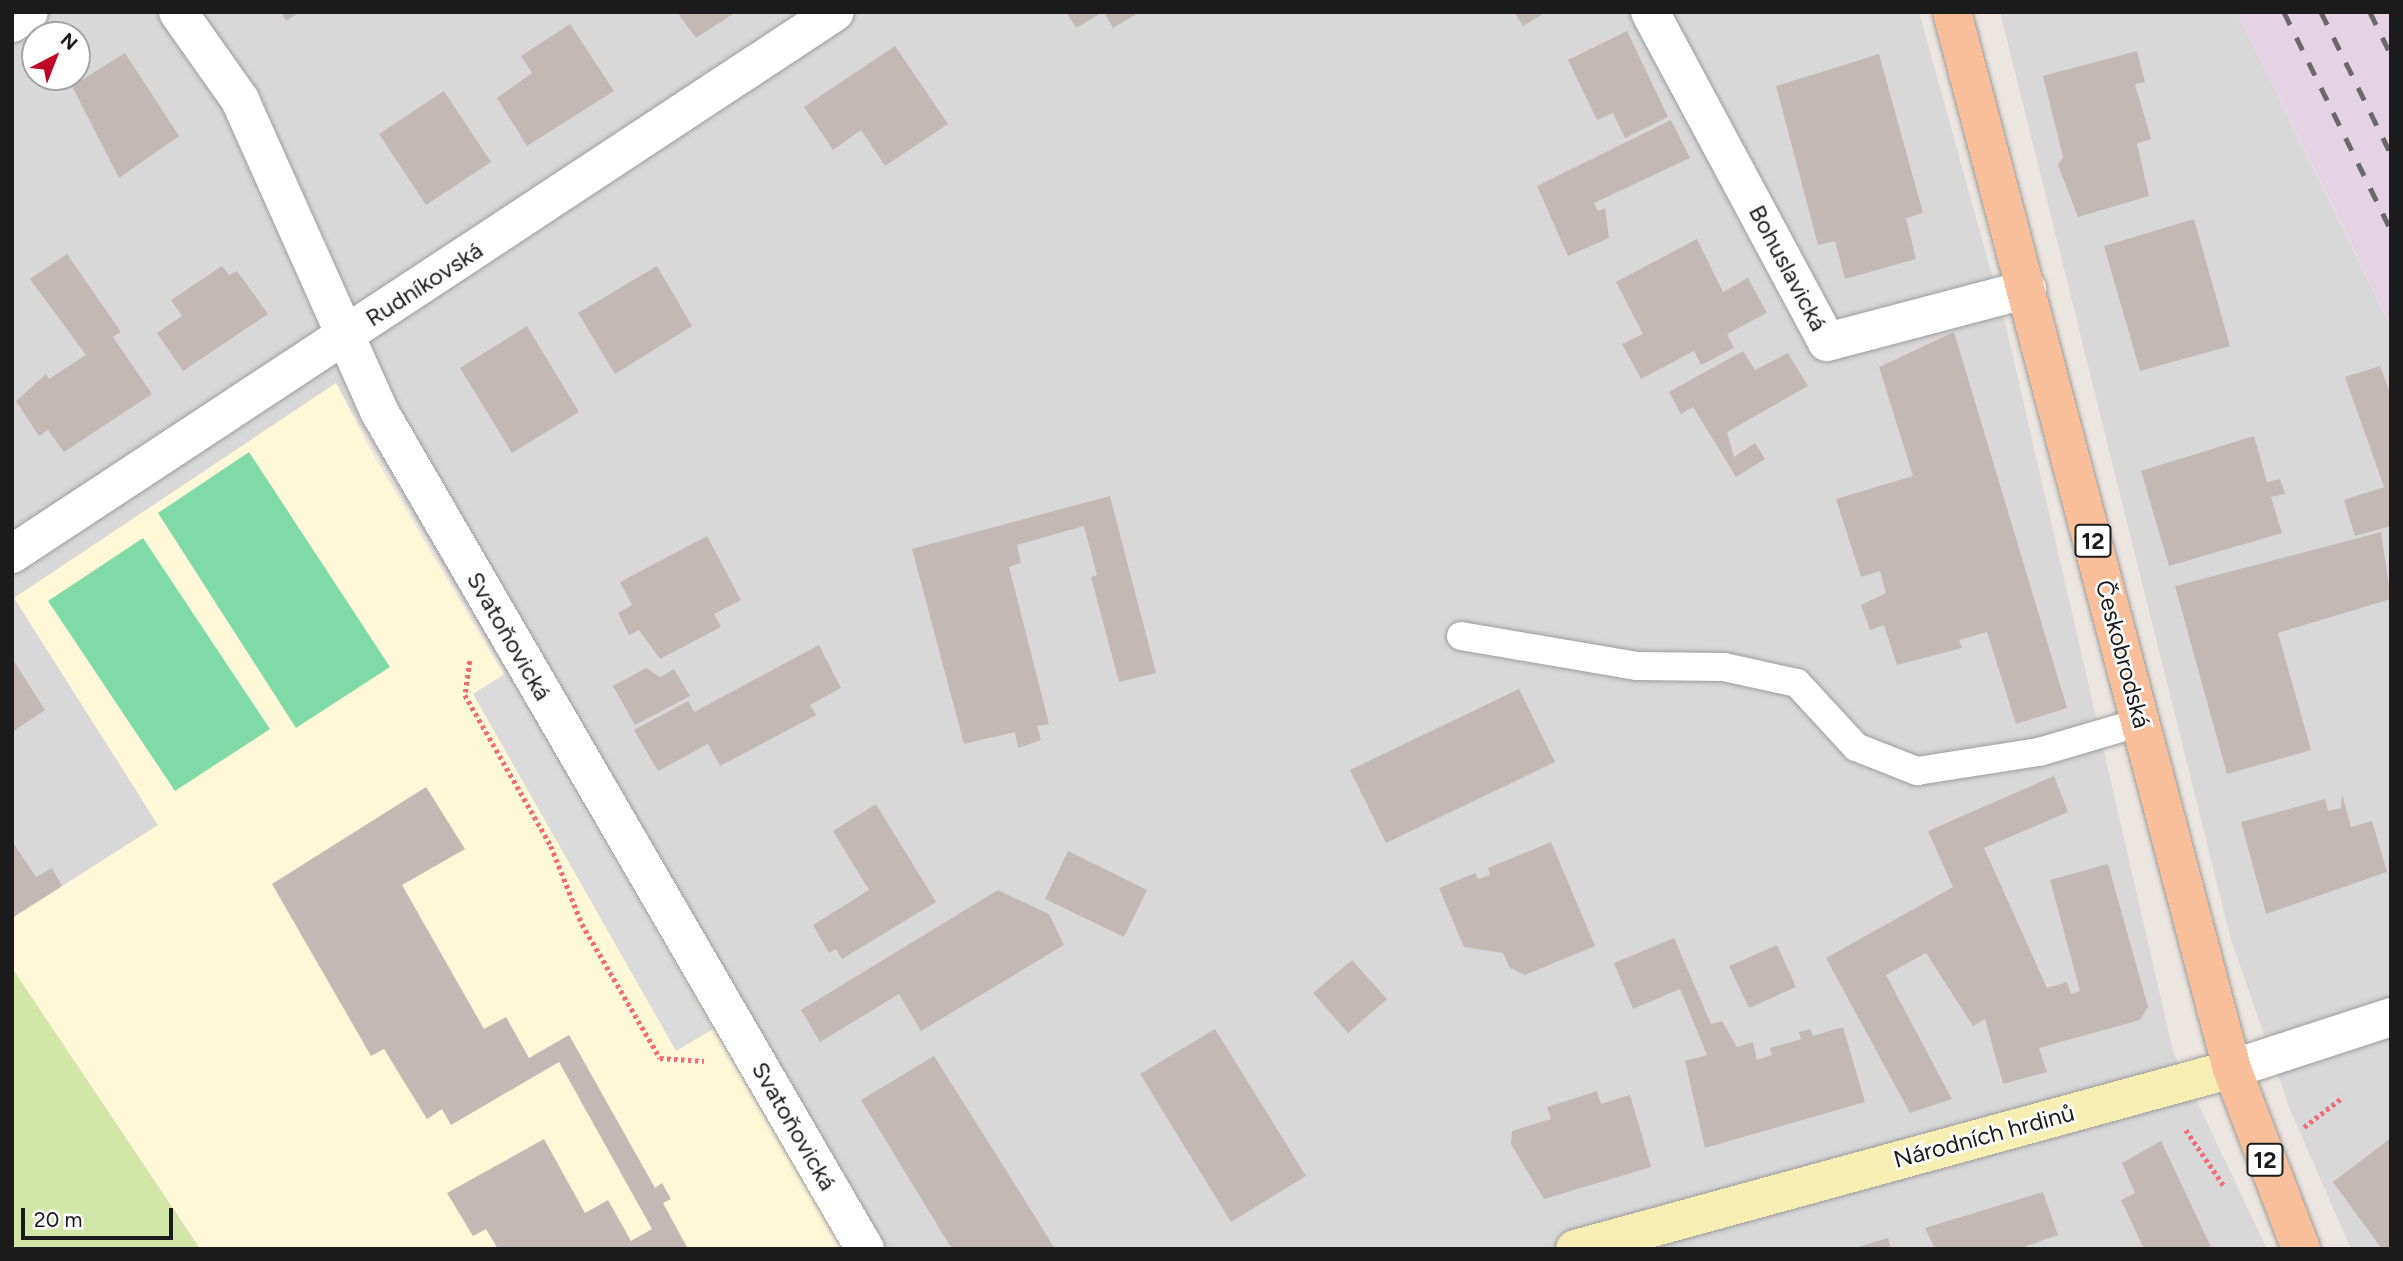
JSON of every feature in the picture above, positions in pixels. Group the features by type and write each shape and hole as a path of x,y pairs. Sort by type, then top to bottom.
{"main road":[{"name":"Českobrodská","path":"1952,12 2232,1069 2301,1249"}],"street":[{"path":"12,23 29,12"},
{"name":"Svatoňovická","path":"178,12 240,100 341,339 865,1249"},
{"name":"Rudníkovská","path":"12,554 835,12"},
{"name":"Bohuslavická","path":"1650,12 1827,342 2027,289"},
{"name":"Národních hrdinů","path":"1575,1249 2232,1069 2391,1017"}],"lane":[{"path":"1461,636 1637,666 1724,667 1797,683 1856,747 1917,771 2039,752 2141,722"}],"path":[{"path":"472,649 464,695 551,846 582,924 660,1058 711,1062"},
{"path":"2182,1125 2232,1199"}],"shaded area":[{"path":"12,12 1919,12 2005,322 2173,1051 2267,1249 844,1249 336,384 133,785 158,826 12,918"},
{"path":"2000,12 2237,12 2391,327 2391,1249 2351,1249 2291,1112 2231,940"},
{"path":"2237,12 2391,12 2391,327 2345,231"},
{"path":"336,383 370,449 844,1249 200,1249 12,968 12,918 158,825 14,598"},
{"path":"506,673 713,1029 676,1051 473,694"}],"green space":[{"path":"249,452 390,667 296,728 158,513"},
{"path":"143,538 270,729 175,791 48,601"},
{"path":"12,968 200,1249 12,1249"}],"building":[{"path":"281,12 300,12 286,21"},
{"path":"677,12 736,12 696,38"},
{"path":"1066,12 1103,12 1076,28"},
{"path":"1104,12 1140,12 1113,28"},
{"path":"1514,12 1546,12 1523,26"},
{"path":"570,24 614,91 527,146 497,98 532,73 521,56"},
{"path":"1627,31 1668,117 1625,138 1613,113 1597,120 1568,60"},
{"path":"895,46 948,124 885,166 861,130 833,150 804,107"},
{"path":"2137,51 2145,82 2135,84 2151,139 2137,143 2149,196 2078,217 2058,165 2063,157 2043,76"},
{"path":"125,53 179,136 119,178 75,91 91,91 91,74"},
{"path":"1879,54 1923,213 1906,218 1916,259 1845,279 1835,241 1818,245 1776,86"},
{"path":"444,91 491,162 426,205 379,134"},
{"path":"1671,120 1690,158 1594,203 1598,211 1605,208 1609,238 1568,256 1537,186"},
{"path":"2194,219 2230,346 2140,371 2104,246"},
{"path":"1697,239 1723,292 1748,278 1767,313 1727,334 1734,348 1701,365 1694,351 1641,379 1622,344 1643,334 1616,282"},
{"path":"67,254 121,332 113,337 152,394 64,452 48,430 39,436 16,401 46,374 49,379 86,355 30,279"},
{"path":"222,266 229,275 237,271 268,314 183,371 157,333 182,316 171,300"},
{"path":"657,266 692,326 615,374 578,313"},
{"path":"527,326 579,412 512,453 460,368"},
{"path":"1954,332 2067,708 2016,724 1987,632 1959,640 1962,648 1897,665 1884,625 1870,630 1861,605 1886,593 1880,571 1861,577 1836,499 1913,476 1879,367"},
{"path":"1743,351 1755,370 1788,353 1808,386 1727,432 1734,457 1755,443 1765,459 1736,477 1693,407 1681,414 1669,392"},
{"path":"2380,366 2391,395 2391,526 2355,536 2344,500 2384,487 2345,377"},
{"path":"2254,436 2267,482 2280,479 2285,494 2271,497 2282,533 2169,566 2141,471"},
{"path":"1110,496 1156,673 1119,682 1091,577 1097,575 1084,526 1017,545 1021,563 1009,567 1049,724 1037,726 1041,740 1018,748 1015,732 964,744 912,549"},
{"path":"2381,532 2391,599 2278,633 2311,750 2227,774 2175,586"},
{"path":"707,536 741,600 714,614 721,627 660,659 639,630 629,635 618,613 632,605 620,582"},
{"path":"819,645 841,688 810,705 816,715 720,766 708,744 658,771 634,730 688,701 694,712"},
{"path":"12,658 45,710 12,732"},
{"path":"646,668 660,677 674,669 690,696 635,725 613,686"},
{"path":"1519,689 1555,762 1386,843 1350,770"},
{"path":"2054,776 2068,812 1984,848 2047,988 2067,982 2071,994 2080,991 2050,880 2108,864 2148,1007 2140,1020 2039,1048 2047,1072 2003,1084 1985,1019 1973,1026 1926,953 1886,975 1952,1099 1910,1113 1826,958 1953,887 1928,831"},
{"path":"426,787 465,849 402,885 484,1029 506,1017 529,1058 569,1035 655,1188 662,1183 671,1199 663,1203 688,1249 498,1249 486,1229 473,1236 447,1193 544,1139 585,1213 608,1200 631,1241 652,1229 559,1062 451,1125 442,1109 427,1119 384,1049 371,1056 272,884"},
{"path":"2342,794 2351,827 2372,821 2387,872 2266,914 2241,822 2325,799 2328,811 2341,808"},
{"path":"876,804 936,902 842,959 836,949 829,953 813,925 869,890 833,831"},
{"path":"12,841 36,877 52,868 62,886 12,918"},
{"path":"1551,842 1595,946 1525,975 1510,968 1503,953 1464,947 1439,888 1475,873 1478,879 1490,875 1488,868"},
{"path":"1068,851 1147,890 1124,937 1045,899"},
{"path":"998,890 1049,914 1064,945 921,1031 899,994 820,1042 801,1010"},
{"path":"1674,938 1711,1024 1722,1021 1737,1047 1753,1042 1757,1060 1772,1055 1770,1048 1801,1039 1799,1032 1810,1029 1813,1036 1843,1027 1865,1102 1705,1148 1685,1061 1707,1055 1680,989 1633,1009 1614,963"},
{"path":"1777,945 1796,987 1749,1008 1729,966"},
{"path":"1352,960 1387,999 1348,1033 1313,993"},
{"path":"1215,1029 1306,1176 1231,1222 1140,1074"},
{"path":"934,1056 1055,1249 952,1249 861,1100"},
{"path":"1597,1091 1601,1104 1630,1095 1651,1167 1544,1199 1511,1144 1512,1131 1551,1119 1547,1107"},
{"path":"2391,1138 2391,1249 2382,1249 2333,1182"},
{"path":"2161,1141 2212,1249 2144,1249 2121,1200 2135,1193 2122,1163"},
{"path":"2043,1192 2058,1235 2018,1249 1935,1249 1925,1228"},
{"path":"1888,1238 1891,1249 1855,1249 1855,1248"}],"railway":[{"path":"2284,12 2391,230"},
{"path":"2321,12 2391,154"},
{"path":"2370,12 2391,55"}]}
